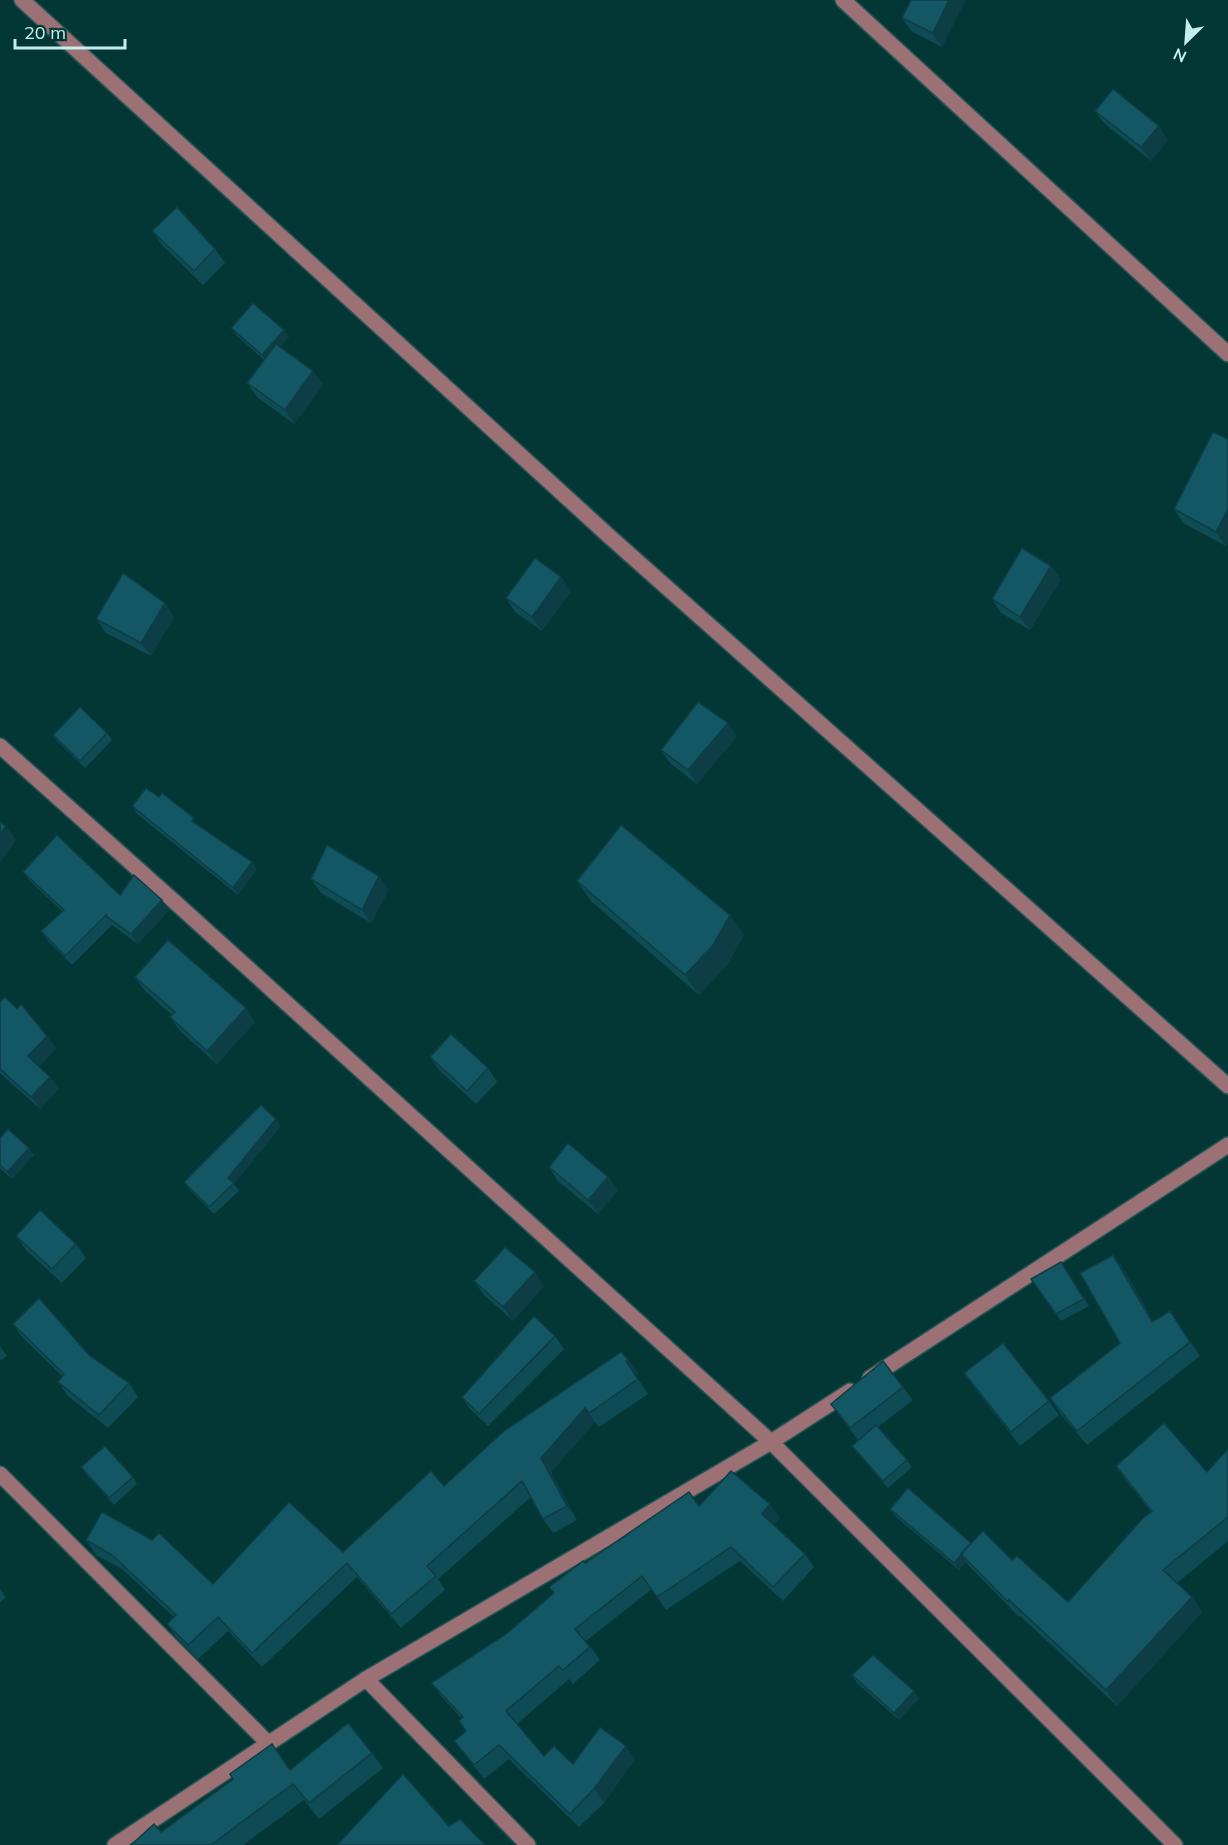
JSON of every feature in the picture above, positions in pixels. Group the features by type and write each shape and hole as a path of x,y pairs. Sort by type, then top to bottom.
{"street":[{"path":"22,0 610,537 1228,1086"},
{"path":"843,0 1228,354"},
{"path":"0,746 771,1442 1174,1845"},
{"path":"115,1845 366,1679 771,1442 1228,1145"},
{"path":"0,1474 269,1744"},
{"path":"366,1679 528,1845"}],"building":[{"path":"911,0 949,0 933,33 902,18"},
{"path":"1113,89 1159,126 1141,147 1095,111"},
{"path":"177,207 215,249 194,271 152,231"},
{"path":"253,303 284,330 262,355 231,328"},
{"path":"276,344 313,371 285,410 247,383"},
{"path":"1213,432 1228,439 1228,509 1216,532 1174,509"},
{"path":"1022,548 1051,566 1020,617 992,599"},
{"path":"535,558 561,577 532,617 506,598"},
{"path":"123,573 165,603 141,643 96,619"},
{"path":"698,702 728,723 688,770 661,750"},
{"path":"80,707 107,733 80,761 53,735"},
{"path":"146,788 159,797 162,793 194,818 192,821 252,862 233,888 132,806"},
{"path":"0,822 6,826 0,835"},
{"path":"621,825 730,915 713,945 685,975 577,881"},
{"path":"57,835 120,895 134,875 162,900 131,934 106,916 107,914 65,956 41,931 64,910 23,872"},
{"path":"327,845 379,876 362,910 311,879"},
{"path":"168,940 246,1008 207,1051 170,1017 175,1012 135,977"},
{"path":"5,997 17,1009 21,1004 47,1036 28,1056 50,1077 31,1097 0,1069 0,1002"},
{"path":"451,1034 488,1068 467,1091 430,1057"},
{"path":"261,1105 276,1119 228,1178 234,1183 209,1207 184,1182"},
{"path":"8,1129 29,1148 7,1172 0,1165 0,1138"},
{"path":"568,1143 608,1177 588,1200 549,1167"},
{"path":"40,1210 76,1244 52,1269 16,1236"},
{"path":"505,1247 535,1272 503,1307 474,1281"},
{"path":"1113,1255 1152,1322 1170,1311 1190,1342 1077,1431 1050,1398 1120,1343 1080,1273"},
{"path":"1061,1262 1084,1299 1056,1314 1031,1279"},
{"path":"39,1298 89,1355 129,1383 99,1415 58,1382 64,1374 13,1324"},
{"path":"534,1316 555,1336 479,1414 462,1397"},
{"path":"1003,1343 1049,1401 1011,1432 964,1373"},
{"path":"621,1352 628,1359 626,1361 638,1379 589,1413 585,1408 541,1458 567,1506 543,1519 522,1481 427,1566 436,1576 391,1614 347,1563 252,1653 218,1617 188,1645 167,1624 176,1615 112,1555 86,1540 102,1512 152,1540 159,1533 213,1584 289,1502 343,1552 431,1471 444,1486 504,1431"},
{"path":"883,1361 903,1387 850,1428 831,1404"},
{"path":"1164,1423 1207,1472 1228,1449 1228,1517 1163,1570 1192,1597 1106,1690 1009,1600 1008,1602 961,1554 983,1531 1012,1560 1017,1556 1068,1602 1143,1518 1152,1511 1116,1466"},
{"path":"876,1425 907,1460 883,1481 852,1446"},
{"path":"105,1446 133,1477 109,1498 81,1467"},
{"path":"731,1471 770,1504 762,1514 805,1554 773,1587 731,1547 657,1597 642,1576 575,1629 590,1647 563,1670 559,1666 506,1711 544,1756 554,1746 573,1764 600,1727 626,1746 594,1789 570,1814 499,1745 474,1765 454,1741 466,1731 459,1721 463,1717 431,1683 506,1634 554,1593 549,1587 583,1561 585,1563 689,1492 699,1506"},
{"path":"908,1488 971,1543 954,1563 890,1509"},
{"path":"873,1655 914,1691 894,1713 852,1675"},
{"path":"348,1723 372,1753 309,1803 293,1784 211,1845 131,1845 154,1824 161,1832 233,1779 230,1774 272,1744 290,1770"},
{"path":"403,1774 449,1826 460,1819 485,1845 337,1845"}]}
